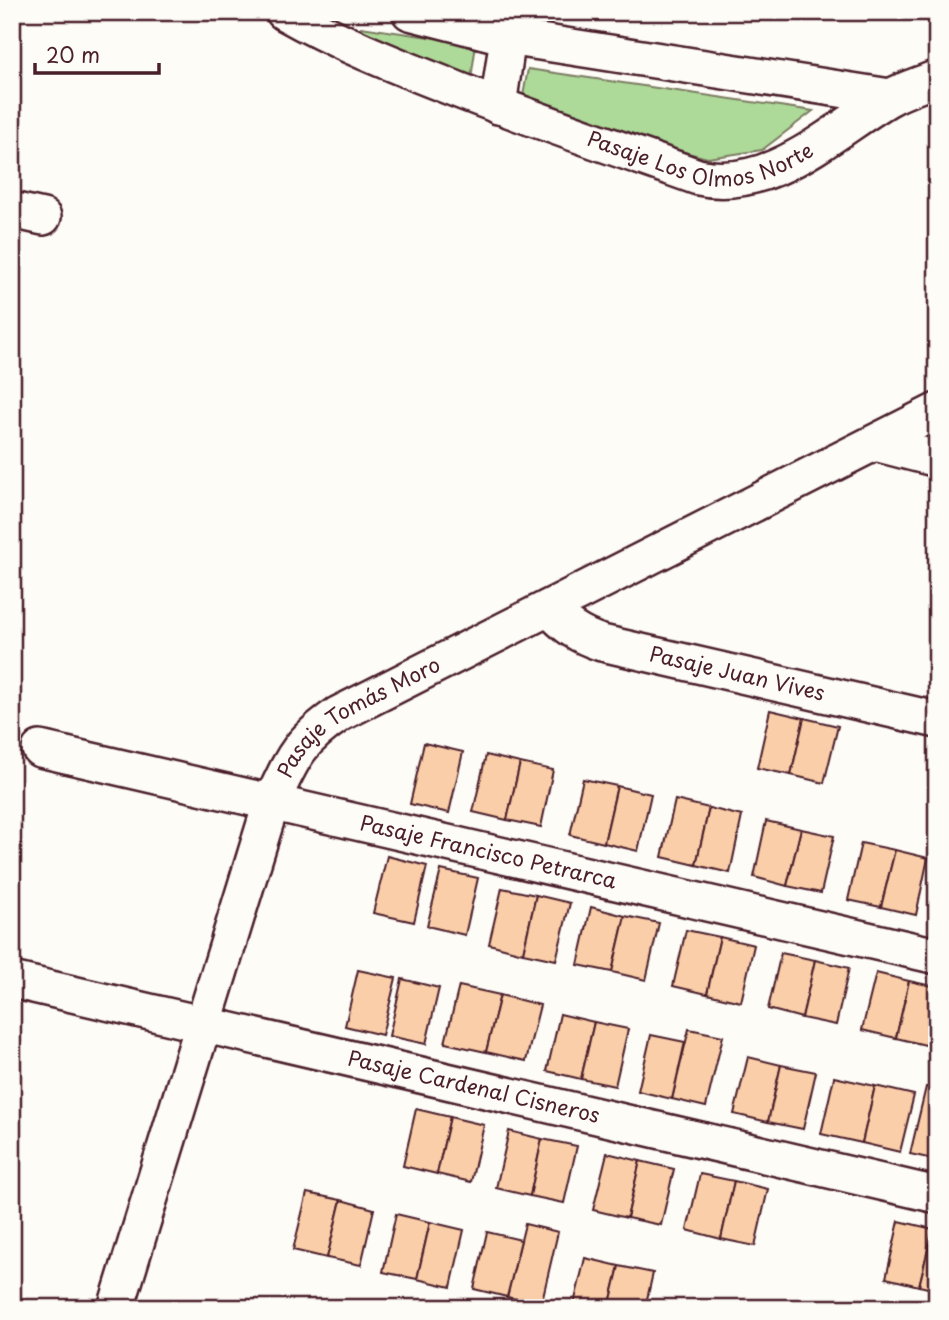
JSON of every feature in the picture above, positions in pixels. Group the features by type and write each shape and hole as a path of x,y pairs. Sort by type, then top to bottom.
{"street":[{"name":"Pasaje Los Olmos Norte","path":"284,12 360,52 499,106 714,181 752,177 781,166 890,97 937,78"},
{"path":"410,12 508,37 890,97"},
{"path":"499,106 508,37"},
{"name":"Pasaje Tomás Moro","path":"116,1308 272,801 295,753 317,729 339,714 937,411"},
{"path":"875,443 937,459"},
{"name":"Pasaje Juan Vives","path":"549,608 561,622 577,633 601,643 937,720"},
{"name":"Pasaje Francisco Petrarca","path":"40,749 937,956"},
{"name":"Pasaje Cardenal Cisneros","path":"12,980 937,1195"}],"green space":[{"path":"361,27 476,44 471,79 357,40"},
{"path":"528,69 813,111 762,150 708,158 520,112"}],"building":[{"path":"770,710 804,718 791,775 757,768"},
{"path":"804,718 838,726 824,783 791,775"},
{"path":"424,743 463,752 449,813 410,804"},
{"path":"486,755 520,763 507,820 473,812"},
{"path":"520,763 553,770 541,827 507,820"},
{"path":"583,779 617,786 604,843 570,835"},
{"path":"617,786 651,794 638,851 604,843"},
{"path":"675,800 709,808 696,865 662,857"},
{"path":"709,808 742,816 730,873 696,865"},
{"path":"766,821 801,829 787,886 754,877"},
{"path":"801,829 834,836 821,893 787,886"},
{"path":"861,843 895,850 881,907 848,900"},
{"path":"895,850 928,858 916,915 881,907"},
{"path":"387,856 427,866 414,922 373,913"},
{"path":"441,870 478,878 465,935 427,926"},
{"path":"502,888 536,895 523,953 489,944"},
{"path":"536,895 570,903 556,960 523,953"},
{"path":"591,907 625,916 612,972 578,965"},
{"path":"625,916 659,923 646,980 612,972"},
{"path":"686,930 720,937 707,994 673,986"},
{"path":"720,937 754,945 741,1002 707,994"},
{"path":"781,953 815,960 802,1018 768,1009"},
{"path":"815,960 849,968 836,1025 802,1018"},
{"path":"358,970 396,978 382,1035 345,1026"},
{"path":"876,973 909,981 896,1038 862,1030"},
{"path":"402,979 439,988 426,1044 389,1036"},
{"path":"909,981 937,987 937,1017 930,1046 896,1038"},
{"path":"459,986 500,995 486,1052 445,1043"},
{"path":"500,995 540,1005 526,1061 486,1052"},
{"path":"560,1014 594,1022 581,1079 547,1071"},
{"path":"594,1022 628,1029 615,1086 581,1079"},
{"path":"689,1029 723,1036 706,1107 672,1099"},
{"path":"651,1035 685,1042 672,1099 638,1091"},
{"path":"748,1057 781,1065 768,1122 734,1114"},
{"path":"781,1065 816,1072 803,1129 768,1122"},
{"path":"834,1077 875,1086 862,1143 821,1134"},
{"path":"875,1086 914,1095 900,1152 862,1143"},
{"path":"926,1087 937,1089 937,1160 910,1154"},
{"path":"416,1109 450,1117 437,1174 403,1166"},
{"path":"450,1117 484,1125 471,1182 437,1174"},
{"path":"509,1131 542,1139 530,1196 496,1188"},
{"path":"542,1139 577,1146 564,1203 530,1196"},
{"path":"607,1153 640,1161 627,1218 593,1210"},
{"path":"640,1161 674,1169 661,1225 627,1218"},
{"path":"700,1174 734,1181 721,1239 687,1230"},
{"path":"734,1181 768,1189 755,1246 721,1239"},
{"path":"307,1193 341,1200 327,1258 293,1250"},
{"path":"341,1200 374,1209 361,1265 327,1258"},
{"path":"396,1214 430,1222 417,1279 383,1272"},
{"path":"899,1221 933,1229 919,1286 886,1278"},
{"path":"430,1222 464,1230 451,1287 417,1279"},
{"path":"525,1224 558,1232 541,1305 507,1297"},
{"path":"933,1229 937,1230 937,1290 919,1286"},
{"path":"487,1232 521,1240 507,1297 474,1289"},
{"path":"585,1258 619,1266 609,1308 573,1308"},
{"path":"619,1266 653,1273 645,1308 609,1308"}]}
